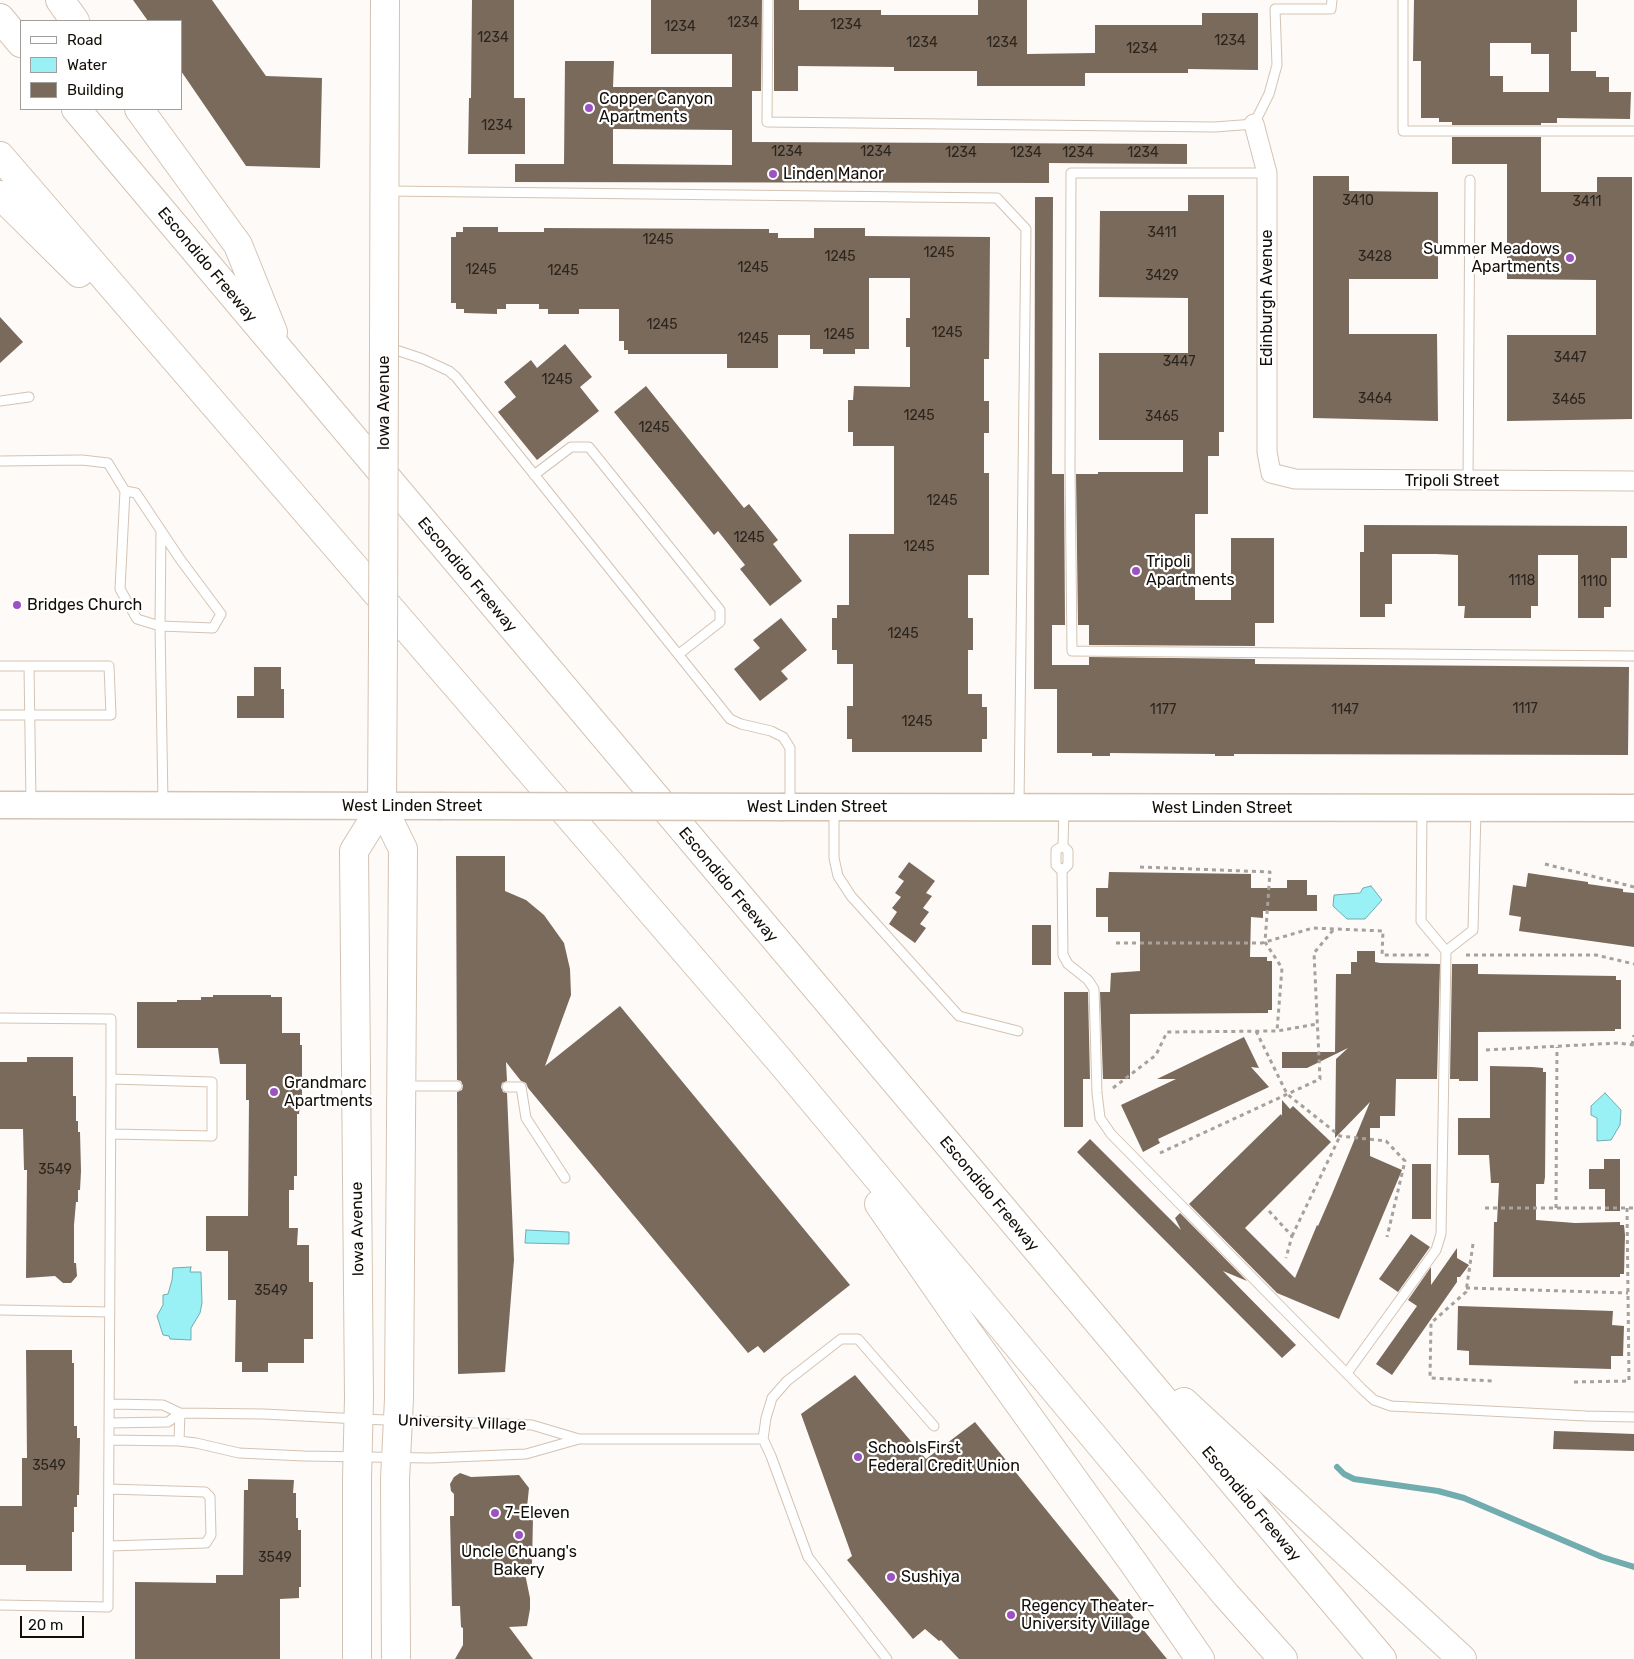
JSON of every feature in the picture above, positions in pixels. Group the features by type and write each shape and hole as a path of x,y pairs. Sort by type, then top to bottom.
{"main road":[{"path":"60,0 74,20"},
{"name":"Iowa Avenue","path":"385,0 382,806 403,850 398,1420 394,1497 396,1659"},
{"path":"0,18 20,42"},
{"name":"Escondido Freeway","path":"77,110 1382,1659"},
{"path":"140,110 238,245 282,355"},
{"path":"0,156 780,1061 1226,1596 1283,1659"},
{"path":"0,195 212,402"},
{"name":"Iowa Avenue","path":"357,1659 357,1457 359,1419 354,851 382,806"},
{"path":"780,1061 967,1332 1135,1565 1200,1659"},
{"path":"1097,1322 1462,1659"}],"street":[{"name":"Edinburgh Avenue","path":"1254,124 1267,173 1267,452 1271,473"},
{"name":"Tripoli Street","path":"1271,473 1295,480 1634,481"},
{"name":"West Linden Street","path":"0,805 1634,808"}],"lane":[{"path":"768,0 767,122 1215,127 1254,124 1269,94 1277,64 1275,9 1331,9 1332,0"},
{"path":"1402,0 1403,131 1634,131"},
{"path":"1267,173 1071,173 1070,466 1072,651 1634,656"},
{"path":"1468,481 1470,180"},
{"path":"385,191 488,194 997,198 1026,229 1019,807"},
{"path":"384,346 423,359 449,371 456,377 730,719 741,724 771,731 783,737 790,748 786,807"},
{"path":"0,401 30,397"},
{"path":"534,475 572,447 588,447 620,486 720,610 720,622 679,654"},
{"path":"0,462 82,460 108,463 124,491 120,589 137,619 160,626 213,628 220,614 136,493 124,491"},
{"path":"161,531 160,626 163,806"},
{"path":"0,666 109,666 111,715 0,715"},
{"path":"30,666 31,805"},
{"path":"834,807 834,858 838,876 850,896 959,1016 1018,1031"},
{"path":"1064,808 1063,846 1068,850 1068,865 1062,871 1063,955 1068,964 1088,980 1094,989 1097,1093 1100,1118 1110,1134 1374,1400 1390,1406 1634,1417"},
{"path":"1347,1373 1436,1250 1441,1234 1446,951 1421,921 1422,809"},
{"path":"1446,951 1473,930 1476,809"},
{"path":"0,1018 111,1019 108,1607 0,1605"},
{"path":"111,1079 212,1082 212,1136 111,1134"},
{"path":"402,1086 457,1086"},
{"path":"507,1087 521,1087 526,1118 565,1178"},
{"path":"0,1310 110,1312"},
{"path":"887,1659 808,1557 763,1439 766,1418 772,1398 787,1381 841,1339 858,1339 934,1426"},
{"name":"University Village","path":"110,1404 163,1405 180,1413 264,1414 532,1425 579,1439"},
{"path":"179,1441 180,1413"},
{"name":"University Village","path":"110,1423 168,1422 180,1413"},
{"path":"579,1439 763,1439"},
{"name":"University Village","path":"110,1440 179,1441 239,1453 396,1458 526,1454 579,1439"},
{"path":"109,1489 205,1492 210,1496 211,1535 206,1543 109,1546"}],"path":[{"path":"1545,864 1634,887"},
{"path":"1140,868 1270,872 1265,942 1282,968 1277,1031"},
{"path":"1116,944 1265,942 1313,928 1383,931 1382,955 1430,955"},
{"path":"1160,1153 1320,1079 1314,953 1335,929"},
{"path":"1460,955 1596,955 1634,964"},
{"path":"1113,1088 1156,1056 1167,1032 1277,1031 1317,1024"},
{"path":"1256,1031 1288,1094 1340,1136 1386,1141 1405,1161 1387,1237"},
{"path":"1486,1050 1618,1044 1633,1045 1634,1035"},
{"path":"1556,1208 1557,1047"},
{"path":"1286,1258 1292,1236 1340,1136"},
{"path":"1485,1208 1634,1208"},
{"path":"1574,1382 1629,1381 1627,1208"},
{"path":"1269,1211 1292,1236"},
{"path":"1473,1244 1466,1292 1431,1323 1430,1378 1493,1381"},
{"path":"1466,1288 1628,1293"}],"water":[{"path":"1371,886 1382,900 1365,919 1347,919 1333,906 1334,895 1360,893 1363,888"},
{"path":"1605,1093 1621,1110 1620,1125 1611,1140 1597,1141 1597,1118 1591,1115 1591,1106"},
{"path":"526,1230 569,1232 569,1244 525,1243"},
{"path":"191,1267 190,1272 201,1272 202,1303 200,1313 191,1328 191,1340 170,1339 169,1336 163,1335 157,1316 163,1305 163,1295 168,1294 173,1268"}],"building":[{"path":"133,0 212,0 266,76 322,78 320,168 246,166 182,72 182,20 147,20"},
{"path":"472,0 514,0 514,98 525,98 525,154 468,154 469,98 471,98"},
{"path":"651,0 762,0 761,91 752,91 752,142 1187,144 1187,164 1049,163 1049,183 515,182 515,164 564,164 565,61 614,61 613,87 732,87 732,54 651,54","holes":["613,129 732,130 732,165 613,164"]},
{"path":"774,0 799,0 799,10 881,10 881,15 978,15 978,0 1027,0 1027,54 1095,53 1095,25 1202,25 1202,13 1258,13 1258,70 1188,69 1188,73 1085,73 1085,86 977,86 977,71 894,71 894,67 798,66 798,91 774,91"},
{"path":"1414,0 1577,0 1577,32 1571,32 1571,71 1596,71 1596,77 1609,77 1609,92 1631,92 1630,119 1557,118 1557,123 1541,123 1541,125 1452,125 1452,122 1439,122 1439,118 1421,118 1421,61 1413,61","holes":["1490,43 1531,43 1531,54 1549,54 1549,92 1503,92 1503,76 1490,76"]},
{"path":"1452,137 1541,137 1541,192 1597,192 1597,177 1632,177 1632,419 1507,421 1507,335 1596,335 1596,280 1507,279 1507,164 1452,164"},
{"path":"1313,176 1349,176 1349,191 1438,192 1438,279 1349,279 1349,334 1437,334 1438,421 1313,418"},
{"path":"1188,195 1224,195 1224,432 1219,432 1219,456 1208,456 1208,514 1195,514 1195,600 1231,600 1231,538 1274,538 1274,623 1255,623 1255,646 1089,645 1089,625 1078,625 1076,474 1098,474 1098,472 1183,472 1183,440 1099,440 1099,353 1188,353 1188,298 1099,297 1100,211 1188,211"},
{"path":"1035,197 1053,197 1052,474 1064,474 1065,625 1052,625 1052,665 1089,665 1089,657 1255,659 1255,664 1629,667 1628,755 1234,754 1234,756 1215,756 1215,754 1110,753 1110,756 1092,756 1092,753 1057,753 1057,689 1034,689"},
{"path":"463,227 498,227 498,232 544,232 544,228 769,229 769,233 778,233 778,238 814,238 814,228 865,228 865,236 990,237 989,359 984,359 984,401 989,401 989,433 984,433 984,473 989,473 989,575 968,575 968,618 973,618 973,650 968,650 968,694 982,694 982,707 987,707 987,739 982,739 982,752 852,752 852,739 847,739 847,706 853,706 853,664 837,664 837,650 832,650 832,618 837,618 837,605 849,605 849,534 894,534 894,446 853,446 853,432 848,432 848,400 853,400 854,386 910,387 910,347 906,347 906,318 910,318 910,278 869,278 869,349 855,349 855,354 823,354 823,349 810,349 810,335 778,335 778,368 727,368 727,354 628,354 628,350 624,350 624,341 619,341 619,309 579,309 579,314 548,314 548,309 539,309 539,304 506,304 506,309 497,309 497,314 464,313 464,309 456,309 456,303 451,303 451,237 456,237 456,232 463,232"},
{"path":"0,317 23,342 0,363"},
{"path":"565,344 592,377 580,387 599,411 537,460 498,412 516,397 504,382 531,360 537,368"},
{"path":"646,386 744,508 749,504 778,540 773,544 802,581 770,606 740,569 745,565 718,531 714,535 614,412"},
{"path":"1364,525 1627,526 1627,558 1611,558 1611,607 1604,607 1604,618 1578,618 1578,555 1538,555 1538,606 1531,606 1531,618 1464,618 1465,606 1458,606 1458,555 1392,554 1392,604 1385,604 1385,617 1360,617 1360,552 1364,552"},
{"path":"781,618 807,650 781,671 788,679 760,701 734,669 760,648 753,640"},
{"path":"254,667 281,667 281,689 284,689 284,718 237,718 237,696 254,696"},
{"path":"456,856 505,856 505,891 526,900 544,915 564,943 570,969 571,995 545,1066 620,1006 850,1285 764,1353 758,1346 748,1353 528,1088 526,1083 521,1081 506,1062 507,1081 502,1083 501,1087 503,1092 507,1093 514,1260 505,1372 458,1374 457,1092 462,1090 463,1086 461,1081 457,1080"},
{"path":"909,862 935,881 926,893 932,896 923,908 929,912 920,924 926,928 915,943 889,924 897,912 892,908 901,897 895,893 904,881 898,877"},
{"path":"1109,872 1251,874 1251,888 1287,888 1287,880 1307,880 1307,895 1317,895 1317,911 1263,911 1263,918 1251,917 1250,957 1267,957 1267,961 1272,961 1272,1010 1268,1010 1268,1013 1130,1014 1130,1079 1103,1079 1100,992 1110,992 1111,973 1140,971 1140,932 1108,932 1108,917 1096,917 1096,888 1108,888"},
{"path":"1528,873 1588,882 1588,884 1623,889 1623,892 1634,893 1634,947 1519,931 1521,917 1509,915 1513,885 1526,887"},
{"path":"1032,925 1051,925 1051,965 1032,965"},
{"path":"1357,951 1375,951 1375,962 1380,963 1440,964 1437,1079 1396,1079 1395,1116 1380,1116 1380,1128 1370,1128 1370,1156 1402,1170 1339,1319 1277,1293 1189,1204 1281,1114 1282,1116 1282,1100 1290,1109 1293,1106 1331,1142 1245,1228 1295,1278 1370,1102 1335,1138 1336,1059 1348,1048 1307,1068 1282,1068 1282,1052 1335,1052 1336,974 1351,974 1351,962 1357,962"},
{"path":"1452,964 1478,964 1478,974 1616,976 1616,980 1621,980 1621,1029 1615,1029 1615,1031 1478,1032 1478,1081 1450,1079"},
{"path":"1064,992 1088,992 1090,1079 1083,1079 1083,1127 1064,1127"},
{"path":"213,995 271,995 271,997 282,997 282,1033 300,1033 300,1045 302,1045 302,1102 300,1102 299,1114 297,1114 297,1176 294,1176 294,1190 289,1190 289,1228 298,1228 297,1245 309,1245 309,1282 313,1282 313,1339 304,1339 304,1363 268,1363 268,1372 242,1372 242,1362 235,1362 236,1300 228,1300 228,1251 206,1251 206,1216 248,1216 249,1100 246,1100 246,1064 220,1064 218,1048 137,1048 137,1002 201,1000 201,997 213,997"},
{"path":"1244,1037 1259,1068 1251,1067 1269,1087 1158,1139 1160,1143 1143,1152 1121,1105 1176,1079 1157,1079"},
{"path":"27,1057 73,1057 73,1096 76,1096 76,1121 78,1121 78,1132 80,1132 81,1171 74,1225 74,1263 76,1263 77,1276 71,1283 63,1283 55,1276 26,1278 27,1170 24,1170 23,1129 0,1129 0,1062 27,1062"},
{"path":"1490,1066 1543,1068 1543,1072 1546,1072 1545,1177 1544,1184 1536,1184 1536,1220 1575,1223 1620,1222 1620,1225 1624,1225 1625,1235 1624,1274 1620,1274 1620,1277 1493,1277 1494,1222 1497,1222 1499,1183 1491,1183 1489,1155 1458,1155 1458,1118 1490,1118"},
{"path":"1090,1139 1181,1230 1175,1218 1180,1213 1247,1281 1223,1271 1296,1345 1282,1358 1077,1152"},
{"path":"1604,1159 1620,1159 1620,1211 1605,1211 1605,1189 1589,1189 1589,1169 1604,1169"},
{"path":"1412,1164 1431,1164 1431,1219 1412,1219"},
{"path":"1411,1234 1430,1247 1398,1292 1379,1279"},
{"path":"1457,1248 1457,1258 1469,1265 1460,1277 1457,1277 1457,1282 1392,1375 1376,1364 1417,1306 1408,1300 1431,1267 1431,1285"},
{"path":"1458,1306 1613,1311 1612,1325 1624,1326 1623,1356 1611,1356 1611,1369 1469,1365 1469,1351 1457,1350"},
{"path":"26,1350 72,1350 72,1363 74,1363 74,1426 77,1426 77,1438 80,1438 79,1495 77,1495 77,1507 74,1507 72,1571 26,1571 26,1565 0,1565 0,1506 22,1506 22,1458 27,1458"},
{"path":"855,1375 926,1459 975,1422 1167,1659 959,1659 941,1640 939,1641 925,1629 913,1639 847,1560 852,1556 801,1414"},
{"path":"1554,1431 1634,1434 1634,1451 1553,1449"},
{"path":"460,1473 471,1477 519,1475 529,1488 526,1517 533,1517 532,1565 523,1564 530,1598 530,1609 527,1626 509,1627 533,1659 455,1659 463,1645 463,1628 461,1627 460,1606 452,1606 450,1516 454,1516 454,1494 451,1491 450,1484 454,1477"},
{"path":"248,1479 294,1480 293,1493 296,1493 296,1518 298,1518 298,1530 301,1530 301,1587 299,1587 299,1598 280,1599 280,1659 135,1659 135,1582 216,1583 216,1575 243,1575 244,1490 248,1490"}],"waterway":[{"path":"1337,1467 1344,1474 1354,1479 1438,1491 1464,1498 1602,1557 1634,1567"}],"place":[{"name":"Copper Canyon Apartments","path":"589,108"},
{"name":"Linden Manor","path":"773,174"},
{"name":"Summer Meadows Apartments","path":"1570,258"},
{"name":"Tripoli Apartments","path":"1136,571"},
{"name":"Bridges Church","path":"17,605"},
{"name":"Grandmarc Apartments","path":"274,1092"},
{"name":"SchoolsFirst Federal Credit Union","path":"858,1457"},
{"name":"7-Eleven","path":"495,1513"},
{"name":"Uncle Chuang's Bakery","path":"519,1535"},
{"name":"Sushiya","path":"891,1577"},
{"name":"Regency Theater- University Village","path":"1011,1615"}]}
